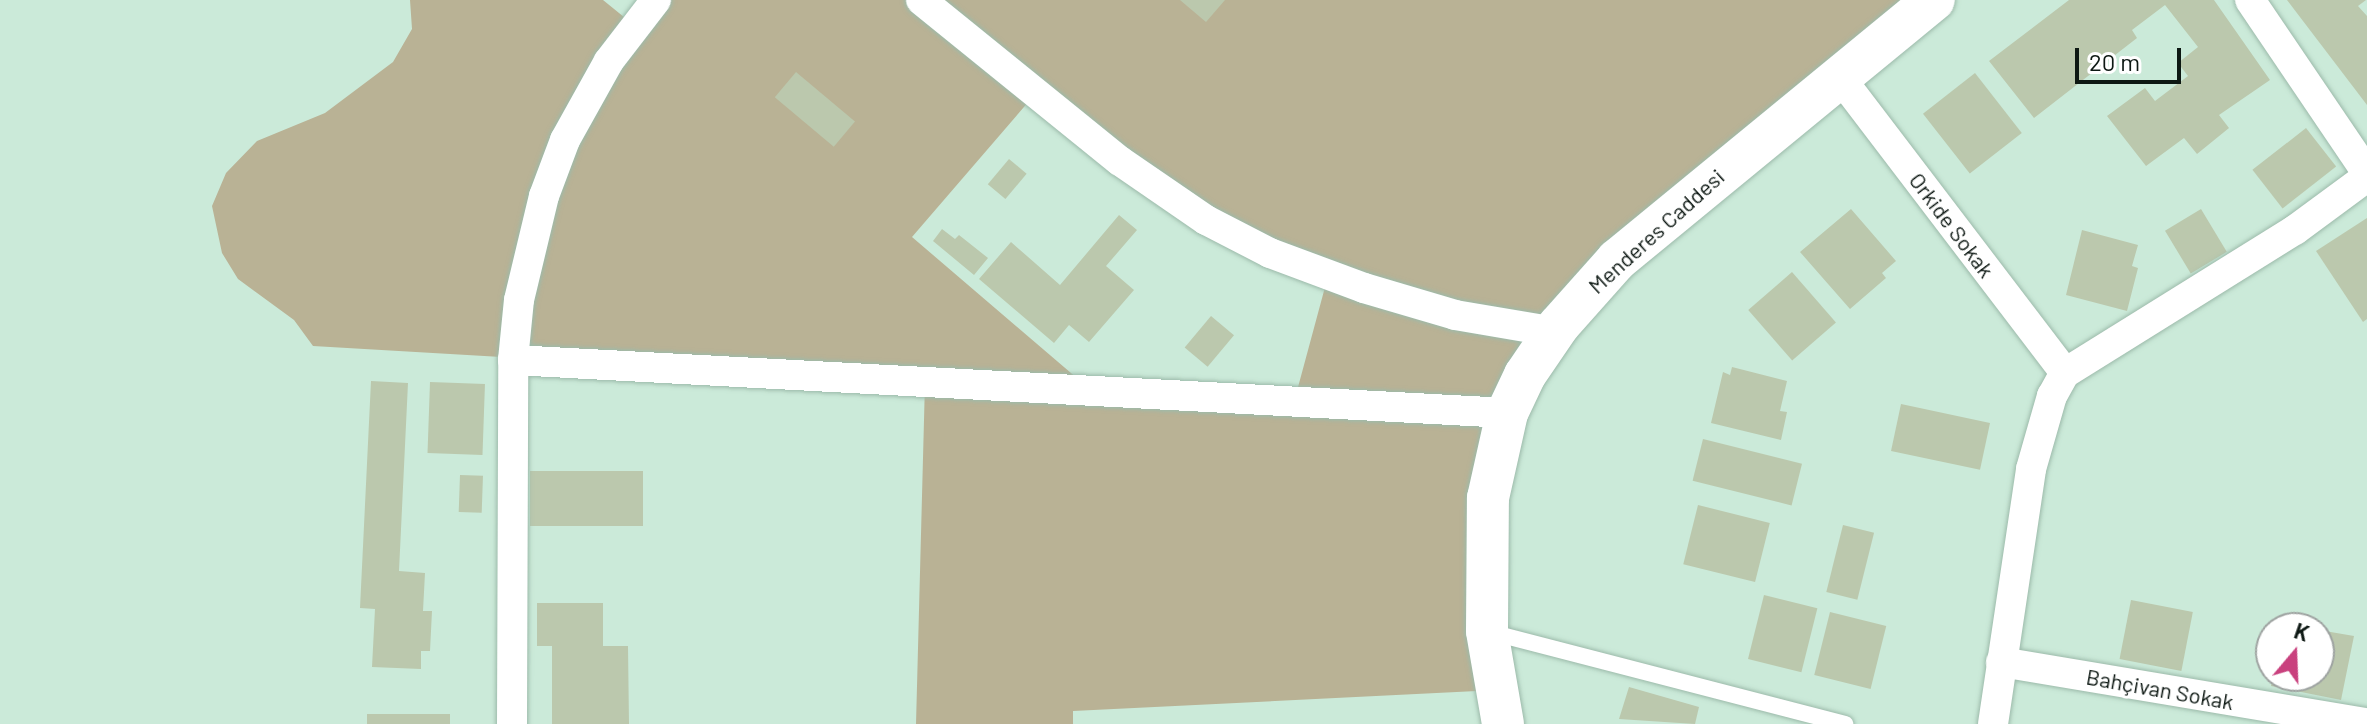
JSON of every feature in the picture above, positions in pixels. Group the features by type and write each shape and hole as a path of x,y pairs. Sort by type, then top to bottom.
{"street":[{"path":"512,724 513,360 529,250 565,140 609,61 656,0"},
{"path":"921,0 1120,161 1206,220 1270,253 1352,284 1455,315 1555,332"},
{"name":"Menderes Caddesi","path":"1503,724 1487,631 1488,498 1507,413 1525,375 1555,332 1617,260 1934,0"},
{"path":"1993,724 2031,469 2052,396 2065,373 2295,230 2367,175 2250,0"},
{"name":"Orkide Sokak","path":"1839,76 2065,373"},
{"path":"513,360 1507,413"},
{"name":"Bahçivan Sokak","path":"2001,662 2365,719"}],"lane":[{"path":"1487,631 1845,724"}],"shaded area":[{"path":"410,0 603,0 635,26 656,0 1934,0 1673,211 1507,413 1497,690 1073,711 1073,724 916,724 925,382 313,346 294,320 238,279 222,253 212,206 226,173 257,141 325,113 393,62 412,29","holes":["1036,93 1270,253 1328,276 1294,402 1092,391 912,237"]}],"building":[{"path":"1180,0 1225,0 1206,22"},
{"path":"2069,0 2214,0 2270,80 2219,115 2229,128 2197,154 2184,138 2146,166 2107,116 2145,88 2155,101 2188,76 2178,63 2198,47 2165,5 2132,30 2137,38 2034,118 1989,61"},
{"path":"2287,0 2366,0 2358,6 2367,16 2367,105"},
{"path":"796,72 855,121 834,147 775,97"},
{"path":"1975,73 2022,133 1970,174 1923,114"},
{"path":"2306,128 2336,167 2283,208 2252,170"},
{"path":"1009,159 1027,174 1005,199 988,184"},
{"path":"1851,209 1896,261 1882,273 1886,278 1850,309 1800,252"},
{"path":"2201,209 2227,252 2191,273 2165,231"},
{"path":"1119,215 1137,230 1106,266 1134,290 1089,342 1069,325 1054,343 979,279 1011,242 1060,285"},
{"path":"2367,218 2367,319 2363,322 2316,251"},
{"path":"942,229 955,239 959,235 988,258 974,275 933,241"},
{"path":"2082,230 2138,245 2132,266 2138,268 2127,311 2066,295"},
{"path":"1792,272 1836,323 1792,361 1748,310"},
{"path":"1211,316 1234,335 1208,367 1185,347"},
{"path":"1732,367 1787,381 1780,411 1787,412 1781,440 1711,423 1723,372 1730,375"},
{"path":"371,381 408,383 399,571 425,573 423,611 432,611 430,651 421,651 421,669 372,667 375,609 360,608"},
{"path":"430,382 485,384 482,455 428,453"},
{"path":"1901,404 1990,423 1980,470 1891,451"},
{"path":"1703,439 1802,464 1792,505 1693,481"},
{"path":"530,471 643,471 643,526 530,526"},
{"path":"460,475 483,476 482,513 459,512"},
{"path":"1698,505 1770,523 1755,582 1683,564"},
{"path":"1843,525 1874,533 1857,600 1826,592"},
{"path":"1764,595 1817,608 1801,672 1748,659"},
{"path":"2131,600 2193,612 2181,671 2120,659"},
{"path":"537,603 603,603 603,646 628,646 629,724 552,724 552,646 537,646"},
{"path":"1830,612 1886,626 1871,689 1814,675"},
{"path":"2335,633 2354,636 2341,700 2301,692 2335,692"},
{"path":"1629,687 1699,707 1695,724 1619,719"},
{"path":"367,714 450,714 450,724 367,724"}]}
